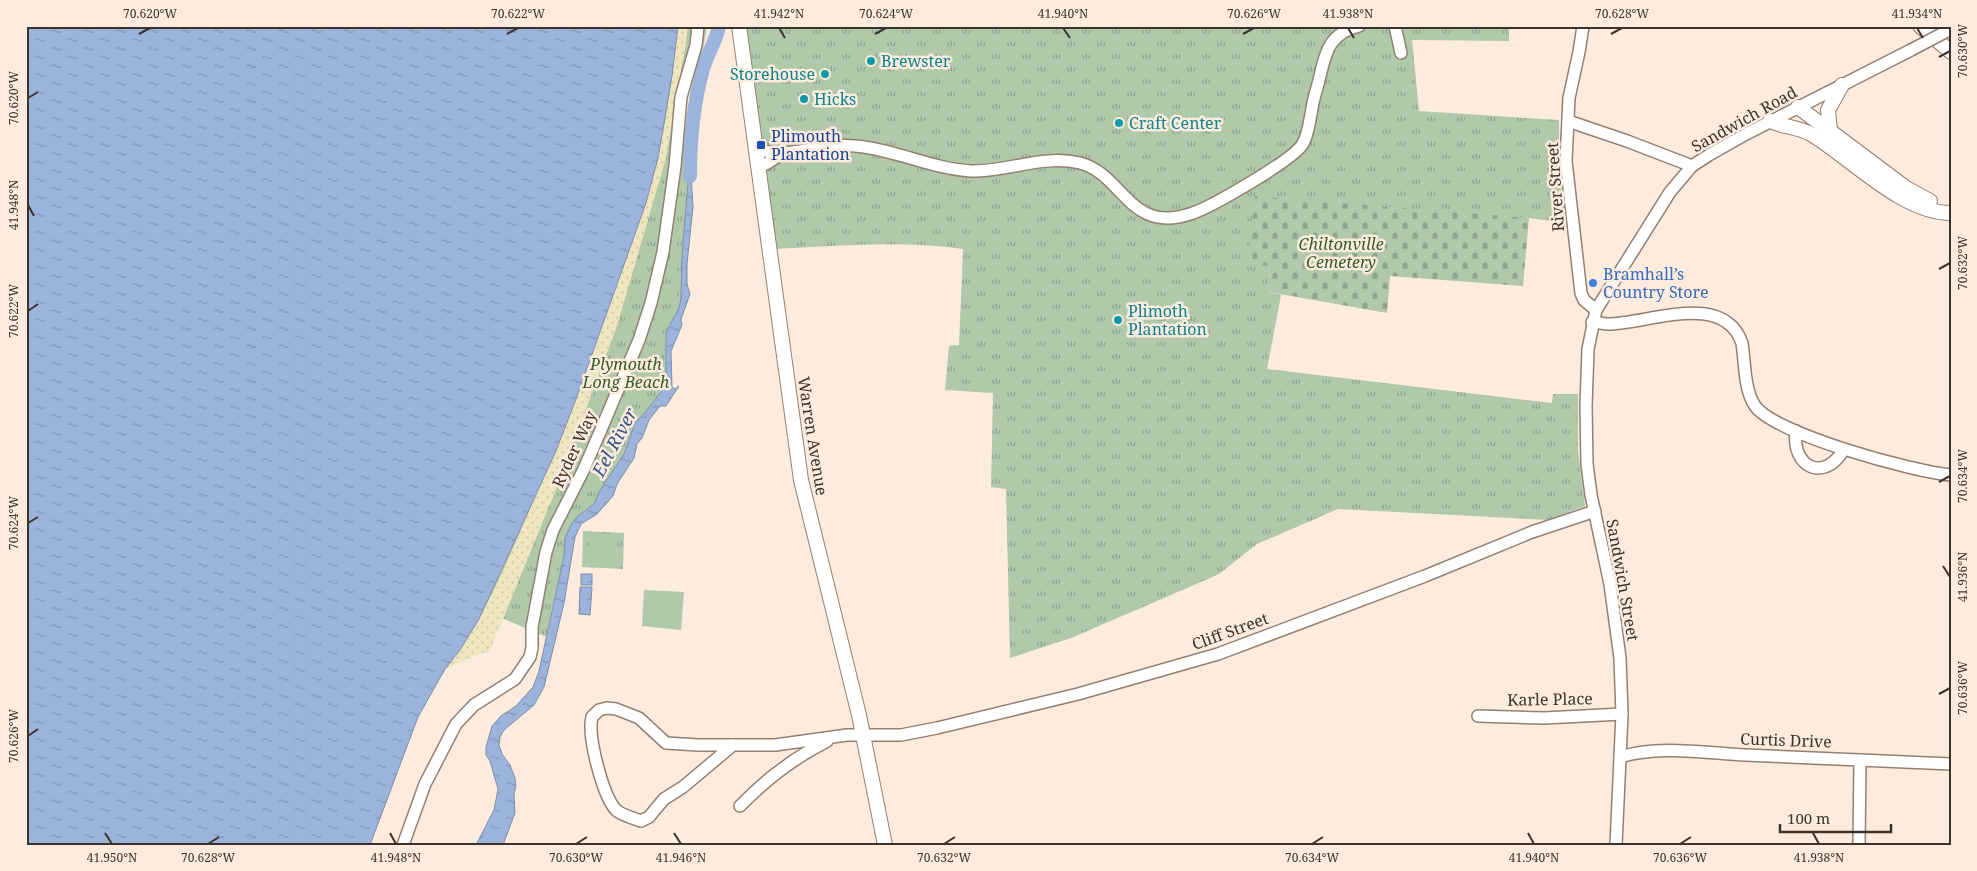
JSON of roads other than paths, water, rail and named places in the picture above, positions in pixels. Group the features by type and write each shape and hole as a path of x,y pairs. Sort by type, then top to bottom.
{"main road":[{"name":"Warren Avenue","path":"739,26 801,480 864,735 885,845"},
{"path":"1920,26 1951,52"},
{"path":"1830,131 1828,110 1842,85"},
{"path":"1795,109 1830,131 1916,194 1938,203 1951,204"},
{"path":"1795,109 1809,133"},
{"path":"1770,122 1809,133 1902,198 1933,211 1951,213"}],"street":[{"name":"Ryder Way","path":"403,845 425,784 456,724 474,705 515,678 530,658 532,627 546,552 553,530 590,455 639,340 651,303 663,252 675,166 681,97 696,45 698,26"},
{"path":"756,158 766,164 783,153 818,147 850,145 969,171 992,170 1041,162 1074,162 1090,166 1098,171 1139,210 1163,217 1188,215 1203,209 1294,153 1303,143 1308,131 1325,56 1334,40 1342,33 1359,26"},
{"path":"1396,26 1401,53"},
{"name":"River Street","path":"1582,26 1579,52 1570,93 1566,162 1581,293 1584,300 1596,310"},
{"name":"Sandwich Road","path":"1592,322 1596,310 1670,192 1692,166 1770,122 1951,29"},
{"path":"1568,121 1692,166"},
{"path":"1592,322 1606,324 1689,314 1719,317 1728,322 1740,335 1751,398 1764,415 1796,431 1844,449 1924,470 1951,475"},
{"name":"Sandwich Street","path":"1592,322 1588,349 1586,435 1588,471 1615,611 1620,658 1622,714 1616,845"},
{"path":"1796,431 1796,449 1800,459 1808,466 1820,468 1829,466 1838,460 1844,449"},
{"name":"Cliff Street","path":"733,745 683,787 664,799 649,818 641,821 620,813 611,802 593,749 591,722 594,714 600,710 616,709 644,722 666,743 698,745 733,745 775,745 833,737 901,735 942,727 1078,694 1202,659 1425,576 1532,532 1595,511"},
{"name":"Karle Place","path":"1478,716 1544,718 1622,714"},
{"path":"740,806 761,785 792,760 833,737"},
{"name":"Curtis Drive","path":"1620,757 1632,753 1654,752 1951,764"},
{"path":"1859,845 1860,760"}],"water":[{"path":"26,26 678,26 672,76 658,158 646,203 576,399 556,451 479,619 460,650 445,669 418,717 370,845 26,845"},
{"path":"690,157 693,207 687,264 687,284 690,294 681,319 682,325 671,351 672,387 675,389 679,386 666,406 660,406 649,420 642,438 637,444 634,458 617,484 613,496 597,514 581,524 575,537 564,603 544,687 534,705 504,730 500,737 499,745 502,754 510,765 515,778 515,813 503,845 476,845 494,810 498,789 490,761 486,755 486,747 492,726 501,716 516,706 533,687 539,671 564,556 565,538 572,523 594,504 599,492 624,454 635,423 666,385 666,332 679,308 681,298 682,256"},
{"path":"581,574 592,574 592,585 581,585"},
{"path":"580,587 592,587 590,615 579,614"}],"waterway":[{"name":"Eel River","path":"690,176 694,109 705,64 719,26"}],"place":[{"name":"Brewster","path":"871,61"},
{"name":"Storehouse","path":"825,74"},
{"name":"Hicks","path":"804,99"},
{"name":"Craft Center","path":"1119,123"},
{"name":"Plimouth Plantation","path":"761,145"},
{"name":"Bramhall’s Country Store","path":"1593,283"},
{"name":"Plimoth Plantation","path":"1118,320"}],"park label":[{"name":"Chiltonville Cemetery","path":"1341,253"},
{"name":"Plymouth Long Beach","path":"626,373"}]}
